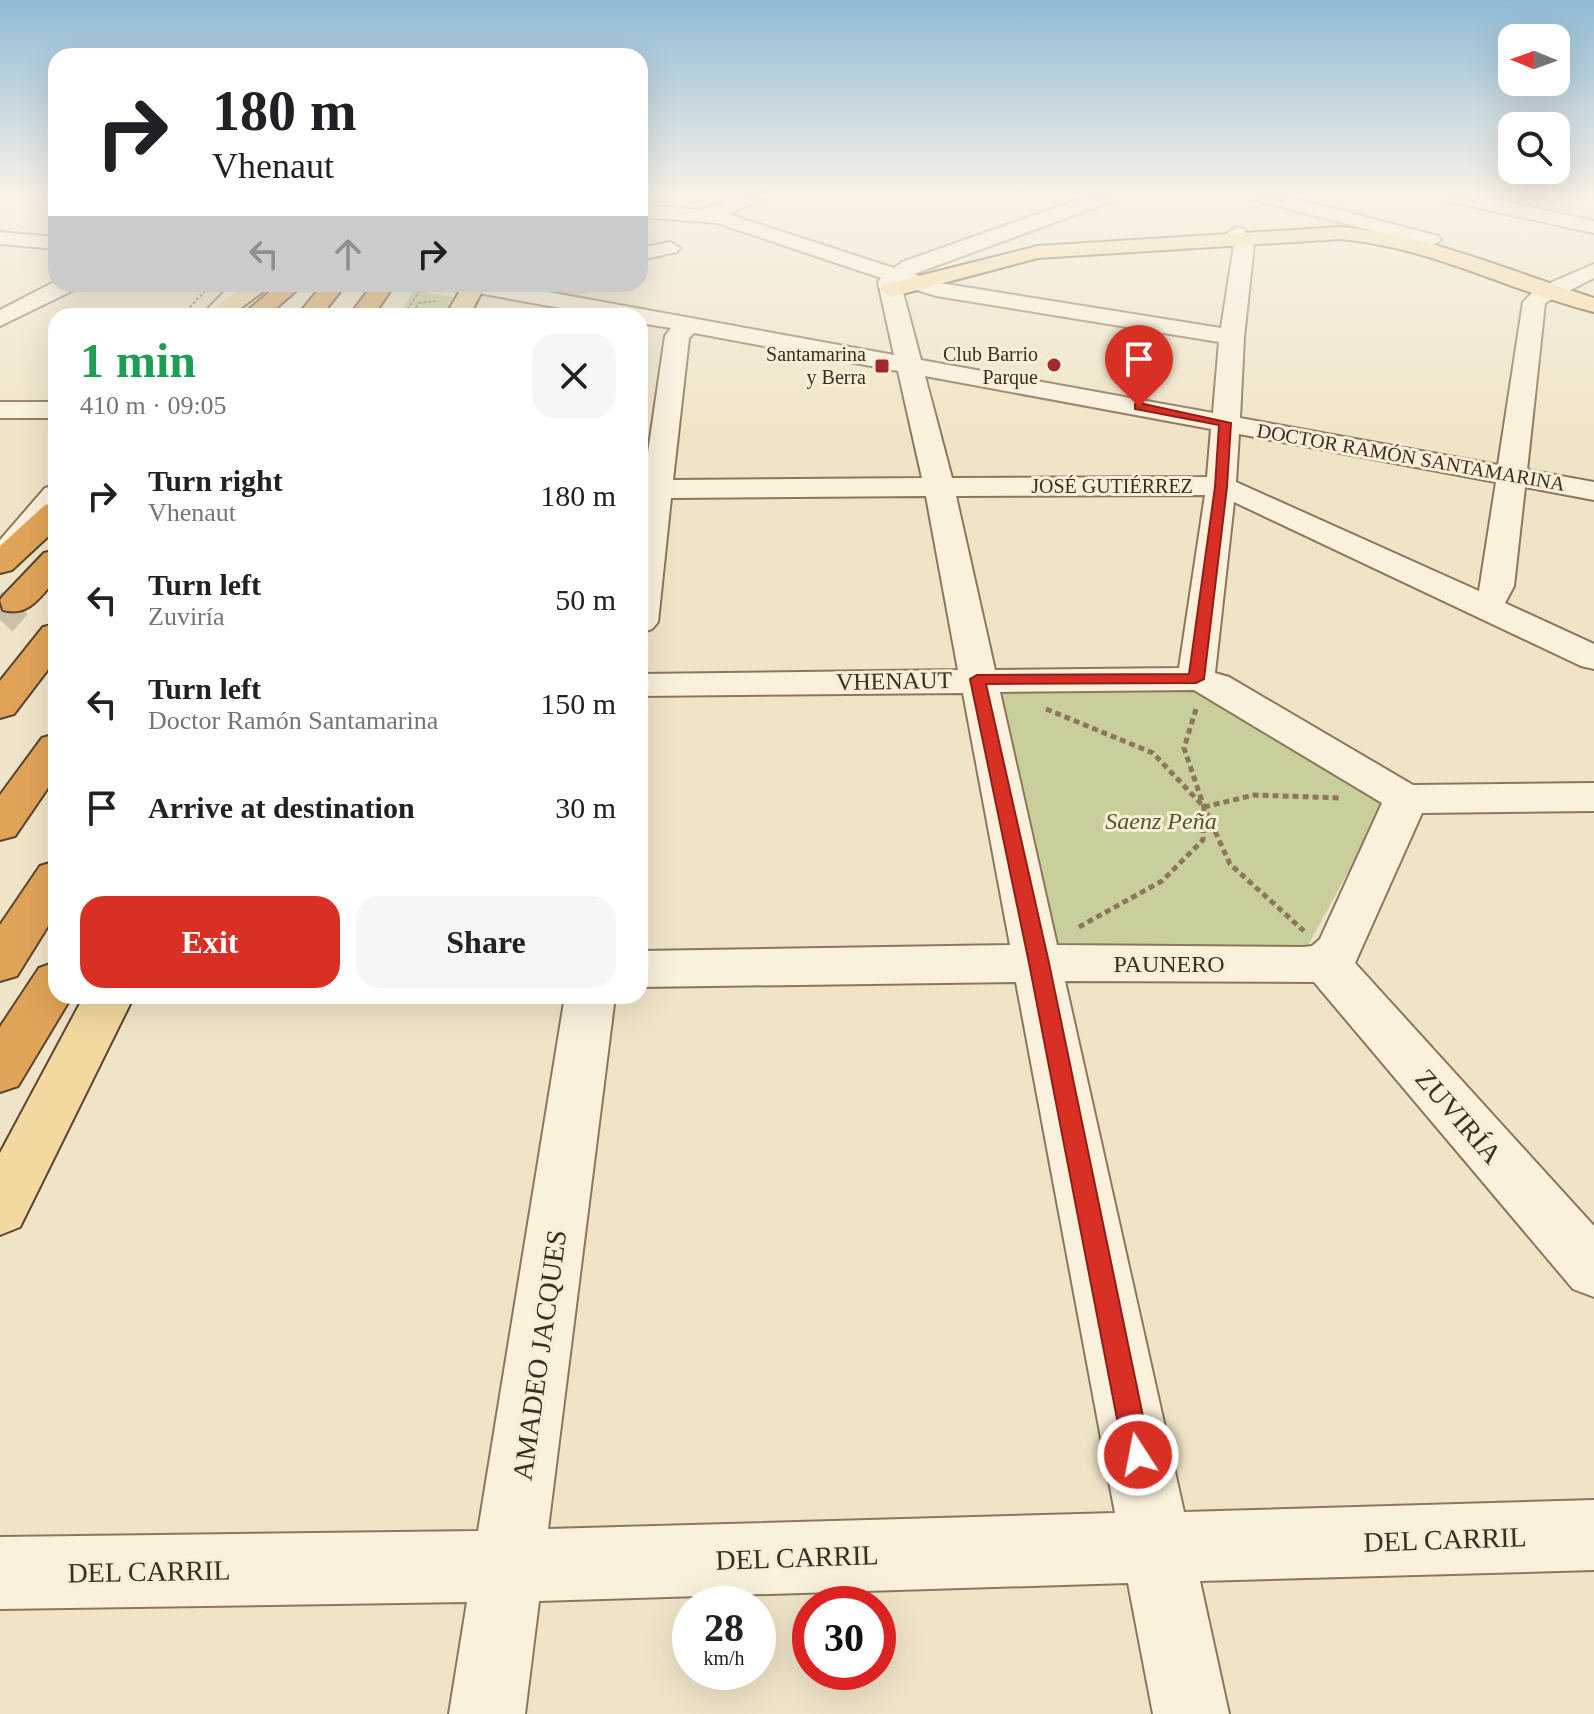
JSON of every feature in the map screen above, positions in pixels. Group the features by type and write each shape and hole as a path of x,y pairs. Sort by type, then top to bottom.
{"highway":[{"path":"263,308 284,292"},
{"path":"316,308 328,292"},
{"path":"0,562 48,519"},
{"path":"15,603 48,568"},
{"path":"0,706 48,645"},
{"path":"0,826 48,758"},
{"path":"0,963 48,889"},
{"path":"0,1071 48,994"}],"main road":[{"path":"902,283 929,275"},
{"path":"902,283 937,275"},
{"path":"1521,275 1594,305"},
{"path":"1556,289 1594,298"},
{"path":"226,308 250,292"},
{"path":"0,1209 105,1004"}],"street":[{"path":"879,275 936,289 1232,337"},
{"path":"906,275 902,283 909,365 939,486 977,679 1039,963 1191,1714"},
{"path":"1196,679 1221,487 1232,337 1240,275"},
{"path":"1482,605 1494,595 1497,586 1534,302 1542,293 1584,275"},
{"path":"0,320 53,292"},
{"path":"222,308 236,292"},
{"name":"DOCTOR RAMÓN SANTAMARINA","path":"517,292 603,308"},
{"name":"DOCTOR RAMÓN SANTAMARINA","path":"648,316 1594,491"},
{"path":"0,320 48,320"},
{"path":"649,489 677,336 689,324"},
{"path":"0,411 48,410"},
{"name":"JOSÉ GUTIÉRREZ","path":"649,489 1221,487 1594,658"},
{"path":"0,562 14,528 48,500"},
{"name":"VHENAUT","path":"648,685 1196,679 1216,685 1392,789 1403,799"},
{"path":"1325,962 1338,950 1402,810 1403,799 1594,797"},
{"name":"PAUNERO","path":"648,969 1039,963 1304,965 1325,962"},
{"name":"ZUVIRÍA","path":"1325,962 1594,1269"},
{"name":"AMADEO JACQUES","path":"487,1714 589,1004"},
{"name":"DEL CARRIL","path":"0,1573 509,1566 1594,1535"}],"path":[{"path":"189,308 204,292"},
{"path":"977,679 1153,753 1204,807 1203,840 1162,881 1054,940 1039,963"},
{"path":"1196,679 1204,688 1184,748 1204,807 1230,864 1312,938 1325,962"},
{"path":"1204,807 1254,795 1403,799"}],"green space":[{"path":"412,292 453,297 447,308 403,308"},
{"path":"551,292 587,292 578,297"},
{"name":"Saenz Peña","path":"1204,688 1388,799 1305,951 1070,952 1054,940 996,698 1004,691"}],"tunnel":[{"path":"0,620 15,603"}],"place":[{"name":"Club Barrio Parque","path":"1054,365"},
{"name":"Santamarina y Berra","path":"882,366"}],"route":[{"path":"1138,1455 1039,963 977,679 1196,679 1221,487 1225,423 1139,407"}]}
